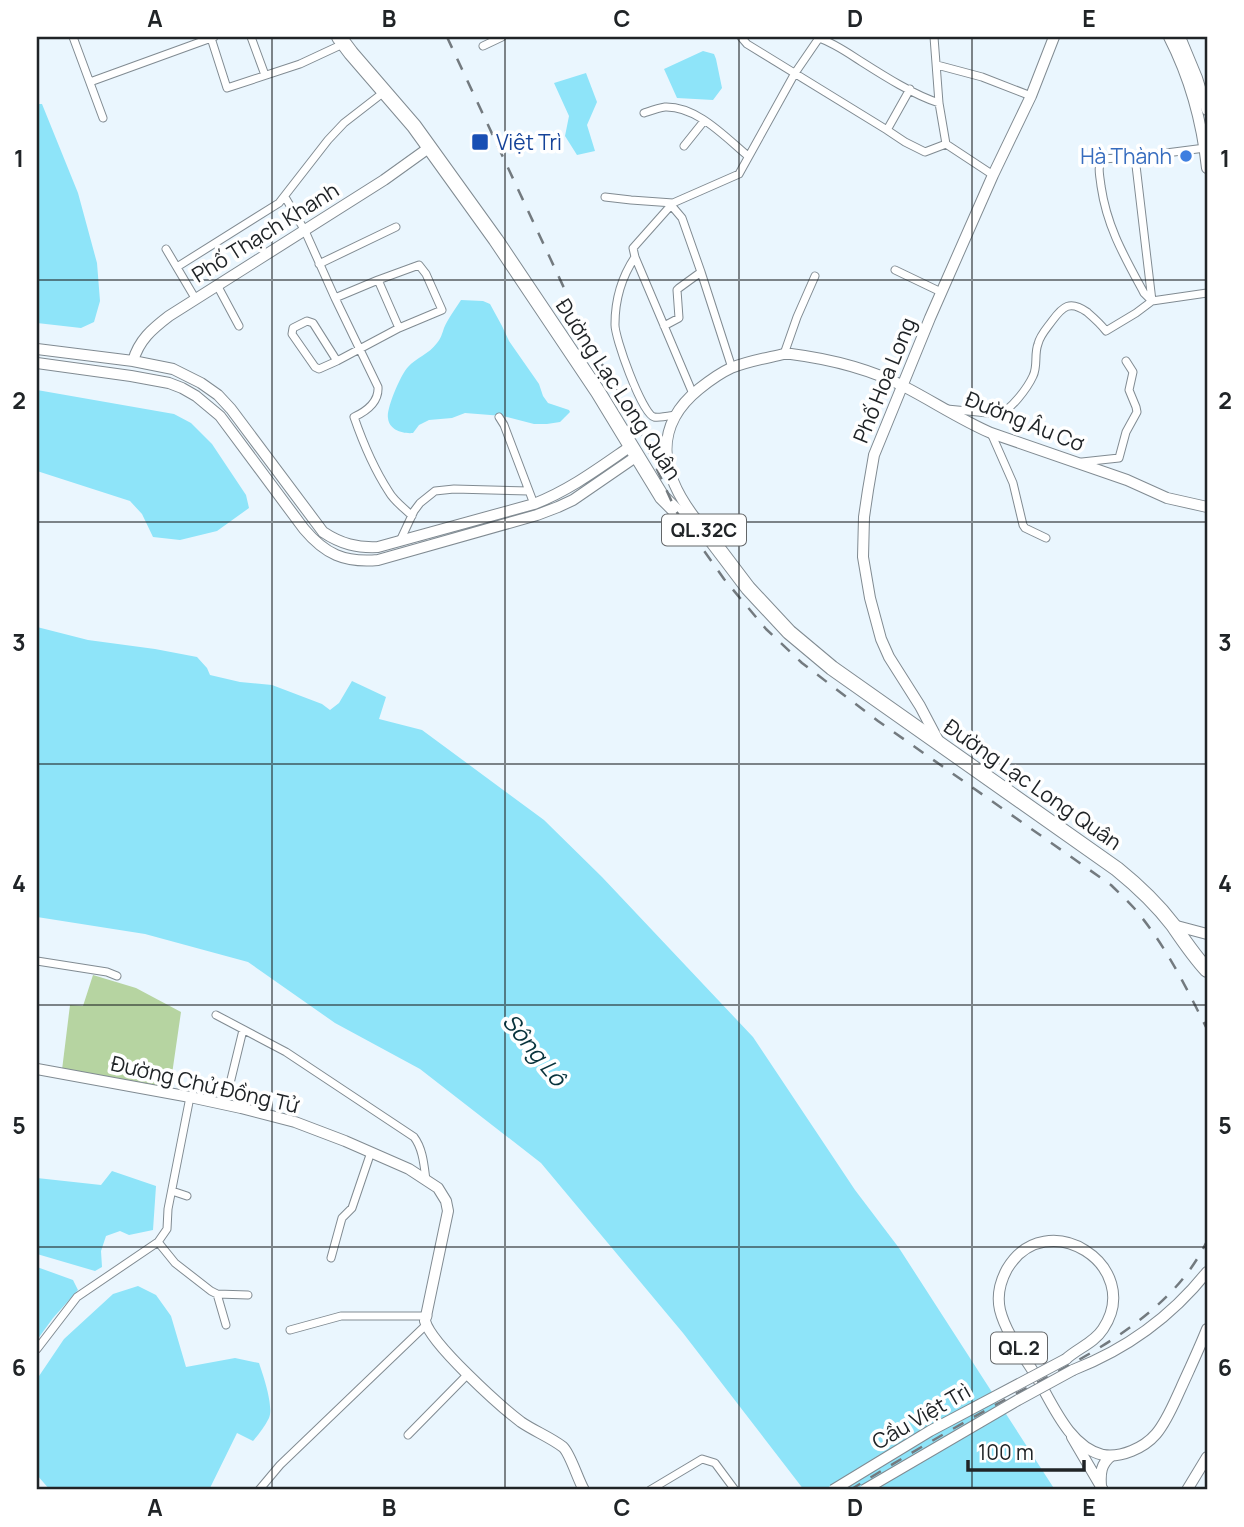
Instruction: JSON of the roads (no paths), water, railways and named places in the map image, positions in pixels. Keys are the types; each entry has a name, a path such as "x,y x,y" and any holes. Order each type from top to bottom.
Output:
{"highway":[{"name":"Đường Lạc Long Quân","path":"342,40 430,147 496,240 598,392 662,497 676,511 698,522 748,587 789,632 832,668 1110,863 1147,895 1201,954 1207,970"},
{"path":"1201,954 1207,978"}],"main road":[{"name":"Phố Hoa Long","path":"940,744 881,639 863,557 864,517 874,455 941,292 1031,96 1054,37"},
{"path":"1169,37 1179,56 1199,114 1207,168"},
{"path":"1180,37 1207,110"},
{"name":"Phố Thạch Khanh","path":"133,361 139,345 149,332 169,316 384,180 430,147"},
{"path":"37,349 173,369 201,383 231,409 323,532 356,547 369,548 537,516 573,500 634,451"},
{"name":"Đường Âu Cơ","path":"698,522 686,508 669,470 666,439 675,415 684,401 710,380 732,368 784,354 836,362 878,375 991,433 1127,480 1167,498 1207,507"},
{"path":"37,363 131,376 183,388 220,416 316,543 339,557 364,561 378,560 474,528 534,504 558,494 634,451"},
{"path":"1172,925 1207,934"},
{"name":"Đường Chử Đồng Tử","path":"37,1069 225,1104 295,1122 409,1169 433,1184 446,1201 448,1211 427,1320"},
{"name":"Cầu Việt Trì","path":"834,1490 930,1431 1066,1359 1103,1329 1108,1322 1112,1305 1112,1287 1103,1267 1088,1251 1072,1244 1054,1241 1028,1248 1014,1259 1002,1280 999,1308 1006,1326 1064,1423"},
{"name":"Cầu Việt Trì","path":"864,1490 1018,1400 1073,1370 1114,1352 1141,1335 1182,1301 1207,1272"},
{"path":"427,1320 433,1337 468,1374 522,1422 565,1449 584,1490"},
{"path":"1102,1489 1103,1464 1111,1456 1139,1447 1157,1433 1172,1407 1207,1329"},
{"path":"1064,1423 1102,1489"},
{"name":"QL.2","path":"1064,1423 1086,1447 1111,1456"},
{"path":"1187,1490 1207,1457"}],"street":[{"path":"73,37 103,118"},
{"path":"90,82 213,37 227,88 300,64 342,40"},
{"path":"251,37 265,75"},
{"path":"483,46 502,37"},
{"path":"741,37 747,44 905,142 925,152 946,144"},
{"path":"934,37 939,103 946,144 993,175"},
{"path":"693,394 633,248 672,204 735,177 741,171 795,73 817,39 821,38 931,101 939,103"},
{"path":"937,65 982,77 1031,96"},
{"path":"887,130 910,89"},
{"path":"177,267 279,203 344,123 384,92"},
{"path":"644,113 664,107 685,110 704,121 748,156"},
{"path":"684,146 704,121"},
{"path":"1152,301 1144,293 1110,227 1098,166 1102,159 1205,148"},
{"path":"1135,157 1152,301"},
{"path":"285,197 305,231 378,387 374,403 354,417 370,457 390,494 412,516"},
{"path":"605,197 672,204 680,214 732,368"},
{"path":"319,264 396,227"},
{"path":"166,248 195,298"},
{"path":"635,257 617,297 615,330 648,414 654,417 675,415"},
{"path":"335,298 419,265 426,274 444,314 399,328 337,361 319,369 292,334 293,328 307,321 313,323 337,361"},
{"path":"895,270 941,292"},
{"path":"664,326 679,318 677,290 701,272"},
{"path":"784,354 815,276"},
{"path":"378,280 399,328"},
{"path":"217,285 239,326"},
{"path":"943,408 998,414 1005,412 1032,378 1040,338 1065,307 1079,306 1106,331 1152,301 1207,293"},
{"path":"1075,462 1119,458 1126,432 1137,412 1129,390 1133,372 1126,361"},
{"path":"499,417 534,504"},
{"path":"991,433 1013,483 1023,525 1046,538"},
{"path":"400,541 420,503 435,491 529,491"},
{"path":"37,961 117,976"},
{"path":"216,1015 286,1052 414,1137 423,1157 426,1181"},
{"path":"225,1104 243,1030"},
{"path":"37,1349 77,1297 158,1242 167,1229 190,1097"},
{"path":"331,1258 342,1218 352,1208 370,1152"},
{"path":"172,1191 187,1196"},
{"path":"158,1242 175,1263 211,1291 217,1294 248,1294"},
{"path":"217,1294 226,1325"},
{"path":"290,1330 341,1316 427,1320"},
{"path":"259,1490 280,1465 427,1320"},
{"path":"408,1435 468,1374"},
{"path":"650,1490 702,1459 715,1463 735,1490"}],"water":[{"path":"703,51 714,54 722,88 713,100 677,98 664,69"},
{"path":"586,73 597,102 587,125 595,151 577,155 565,136 569,116 554,83"},
{"path":"37,104 42,104 78,193 97,263 100,301 94,322 81,328 37,323"},
{"path":"461,300 490,304 509,341 539,384 548,403 569,410 560,422 534,424 503,416 465,413 452,418 429,420 419,425 413,433 401,432 391,426 388,418 389,407 405,371 437,343"},
{"path":"37,390 174,414 191,423 212,444 246,495 249,508 217,531 180,540 153,537 142,514 130,501 37,471"},
{"name":"Sông Lô","path":"37,627 88,640 197,657 210,675 240,682 272,685 322,704 330,710 339,703 352,681 386,697 379,719 422,730 544,820 602,877 753,1037 855,1190 899,1248 1055,1490 804,1490 683,1333 541,1163 420,1069 335,1023 248,962 145,934 37,917"},
{"path":"112,1171 156,1186 153,1230 129,1235 120,1231 106,1236 101,1251 102,1267 95,1271 37,1254 37,1178 101,1185"},
{"path":"37,1267 73,1280 78,1290 37,1340"},
{"path":"138,1286 156,1295 171,1316 186,1367 235,1358 259,1363 269,1398 269,1418 253,1441 237,1433 209,1490 50,1490 37,1475 37,1379 64,1339 113,1294"}],"railway":[{"path":"447,37 592,348 630,410 676,511 724,579 766,629 802,663 878,721 1111,885 1156,936 1207,1029"},
{"path":"850,1490 1116,1337 1168,1295 1190,1270 1207,1241"}],"place":[{"name":"Việt Trì","path":"480,142"},
{"name":"Hà Thành","path":"1186,156"}]}
